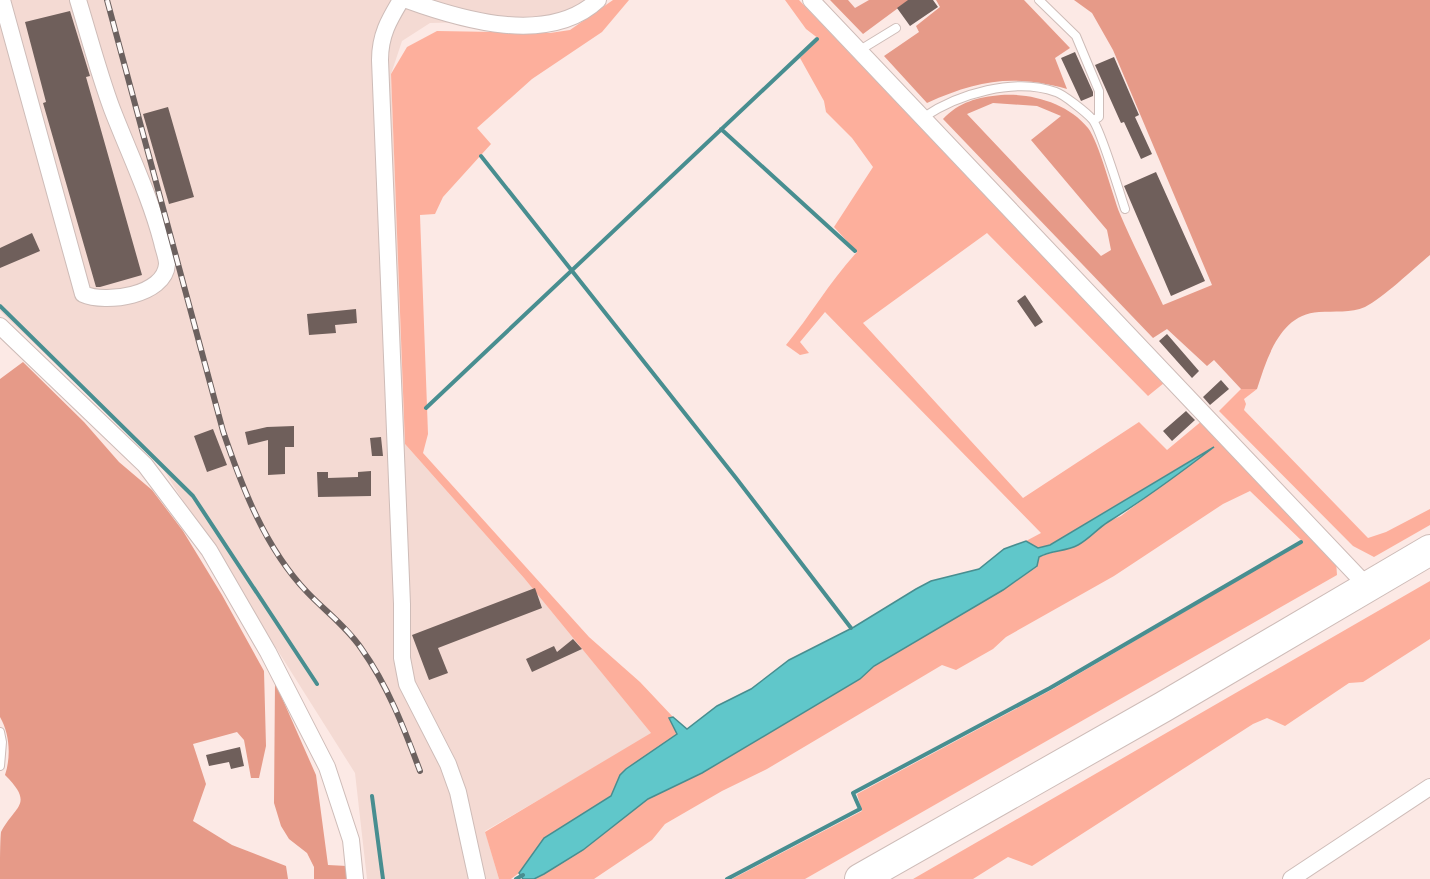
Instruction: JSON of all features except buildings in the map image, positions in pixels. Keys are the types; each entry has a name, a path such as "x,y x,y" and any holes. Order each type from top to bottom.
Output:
{"highway":[{"path":"860,879 1163,707 1430,550"}],"street":[{"path":"2,0 83,294 92,298 113,299 148,289 159,281 167,262 156,222 111,106 78,0"},
{"path":"401,0 385,27 381,42 381,60 402,604 402,658 407,684 448,764 458,792 477,879"},
{"path":"407,0 460,16 512,24 533,24 572,18 598,0"},
{"path":"811,0 1367,586"},
{"path":"0,326 145,465 209,550 268,652 327,766 351,840 355,879"},
{"path":"1292,879 1430,787"}],"lane":[{"path":"1039,0 1076,36 1099,91 1099,117 1094,120"},
{"path":"860,50 896,28"},
{"path":"924,117 952,100 968,94 1029,88 1057,92 1094,120 1125,209"},
{"path":"0,732 2,755 0,766"}],"shaded area":[{"path":"0,0 593,0 576,20 430,23 402,41 391,74 405,444 524,578 652,734 485,831 499,879 367,879 355,773 158,461 0,311"},
{"path":"613,0 629,0 602,32 532,79 477,128 491,144 443,197 435,214 420,215 428,434 423,453 589,637 640,682 673,717 669,719 678,734 620,775 611,796 544,838 519,873 511,879 499,879 485,832 651,733 524,578 405,444 391,74 407,47 437,31 550,33 570,30"},
{"path":"785,0 799,0 1164,383 1148,396 987,233 863,323 1023,498 1139,422 1167,450 1203,420 1336,561 1337,575 805,879 732,879 862,811 857,794 1053,689 1303,542 1250,491 1223,504 1114,576 1006,637 993,649 956,670 942,665 767,769 722,791 665,824 652,840 594,879 533,879 583,850 648,799 702,773 860,679 874,666 1003,590 1037,567 1038,557 1078,545 1107,522 1121,516 1208,450 1050,545 1038,548 1026,541 1041,533 825,312 800,342 809,353 800,355 786,345 857,252 834,227 873,167 852,138 826,112 824,101 800,58 819,39 806,29"},
{"path":"830,0 848,0 855,8 869,0 909,0 863,34"},
{"path":"936,0 1024,0 1070,48 1055,58 1067,89 1030,82 996,82 963,89 927,103 884,56 919,32 916,26 940,7"},
{"path":"1074,0 1430,0 1430,255 1365,307 1348,311 1319,312 1294,321 1277,340 1265,364 1257,389 1241,389 1214,360 1207,366 1167,329 1153,338 943,119 969,101 1001,95 1036,98 1070,112 1080,119 1092,135 1120,214 1163,305 1212,285 1113,50 1092,13","holes":["993,103 1037,106 1061,116 1031,140 1107,230 1111,250 1101,256 967,114"]},
{"path":"23,362 84,422 119,462 152,490 183,531 264,671 266,746 259,778 251,778 244,740 237,732 193,744 206,784 193,821 232,845 286,866 288,879 0,879 1,832 20,805 21,799 14,785 5,775 8,746 6,731 0,717 0,379"},
{"path":"1241,389 1257,389 1244,399 1246,404 1244,410 1368,538 1386,532 1430,509 1430,525 1374,557 1353,546 1219,411"},
{"path":"1430,581 1430,639 1363,682 1349,683 1285,726 1267,718 1253,724 1032,866 1008,857 973,879 913,879"},
{"path":"275,682 316,775 328,865 347,866 347,879 314,879 314,867 307,853 289,839 281,826 274,803"}],"water":[{"path":"1214,447 1082,543 1039,557 1037,566 1003,590 874,666 860,679 702,773 648,799 583,850 544,874 534,879 523,879 519,873 544,838 611,796 620,775 626,769 677,734 669,718 673,717 687,729 717,706 751,689 789,660 854,627 916,589 931,581 979,569 1004,549 1026,541 1038,548 1050,545"}],"waterway":[{"path":"426,408 817,39"},
{"path":"721,129 855,251"},
{"path":"481,156 736,478 851,628"},
{"path":"0,306 193,496 317,684"},
{"path":"727,879 860,809 853,793 1050,688 1301,542"},
{"path":"372,796 383,879"},
{"path":"516,879 523,875"}],"railway":[{"path":"107,0 223,431 238,474 256,516 292,575 349,633 371,662 395,708 420,771"}]}
